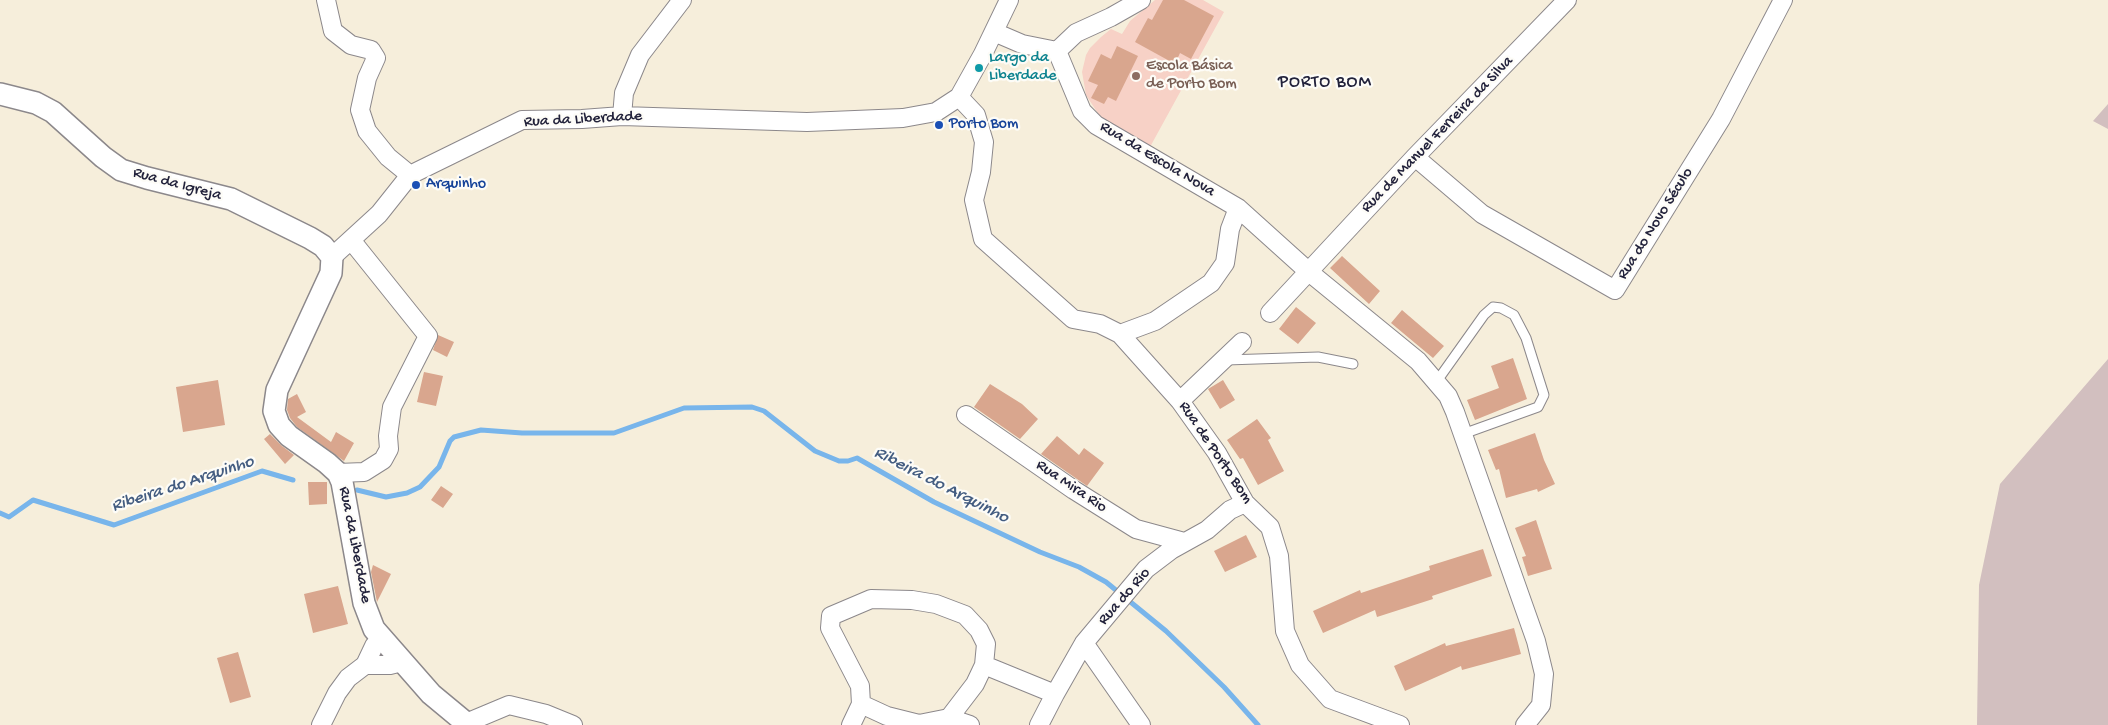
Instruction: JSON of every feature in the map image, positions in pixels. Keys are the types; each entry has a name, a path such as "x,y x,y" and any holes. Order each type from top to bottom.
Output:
{"street":[{"path":"326,0 333,31 351,45 372,50 376,58 367,78 360,110 366,131 388,157 410,175"},
{"path":"622,116 624,93 640,55 682,0"},
{"name":"Rua da Liberdade","path":"466,724 431,694 374,628 364,603 342,482 338,473 289,436 279,425 274,411 277,390 331,273 332,257 379,214 410,175 522,120 622,116 806,122 903,118 936,112 959,97 1009,0"},
{"path":"994,32 1022,44 1057,51 1076,33 1111,18 1141,0"},
{"name":"Rua de Manuel Ferreira da Silva","path":"1270,313 1415,158 1567,0"},
{"name":"Rua do Novo Século","path":"1415,158 1482,214 1615,290 1721,119 1783,0"},
{"name":"Rua da Escola Nova","path":"1057,51 1082,111 1096,124 1238,208 1310,272"},
{"name":"Rua da Igreja","path":"0,94 36,103 53,112 103,157 121,170 231,199 310,238 323,246 332,257"},
{"name":"Rua de Porto Bom","path":"959,97 976,115 984,142 982,172 974,200 983,239 1073,319 1100,324 1120,334 1180,400 1217,452 1246,503 1270,527 1279,556 1285,631 1300,665 1330,699 1400,725"},
{"path":"1120,334 1155,321 1211,283 1225,263 1230,229 1238,208"},
{"path":"338,473 364,472 383,460 389,449 388,436 392,407 428,336 352,240"},
{"path":"1310,272 1418,361 1448,396 1536,641 1544,674 1541,705 1525,725"},
{"path":"1180,400 1242,342"},
{"name":"Rua Mira Rio","path":"966,415 1074,490 1136,529 1184,542"},
{"name":"Rua do Rio","path":"1039,725 1084,643 1146,569 1171,550 1207,530 1230,510 1246,503"},
{"path":"851,725 861,704 860,686 830,628 831,616 871,599 912,600 936,604 965,615 979,630 986,644 984,665 975,684 949,718"},
{"path":"321,725 348,678 365,665 374,646 381,637"},
{"path":"1084,643 1142,725"},
{"path":"365,665 390,665 402,662"},
{"path":"984,665 1055,694"},
{"path":"861,704 887,716 919,724 949,718 970,725"},
{"path":"466,724 509,705 546,714 572,725"}],"lane":[{"path":"1437,381 1484,315 1493,307 1501,308 1514,315 1526,338 1544,395 1538,407 1463,434"},
{"path":"1223,360 1318,357 1353,364"}],"shaded area":[{"name":"Escola Básica de Porto Bom","path":"1155,0 1203,0 1224,12 1150,147 1113,126 1099,115 1086,95 1082,72 1086,55 1101,37 1111,29 1122,34 1130,21"},
{"path":"2108,104 2108,129 2093,121"},
{"path":"2108,359 2108,725 1977,725 1979,585 2000,484"}],"building":[{"path":"1163,0 1184,0 1214,16 1191,59 1180,53 1175,64 1135,42 1148,18 1152,20"},
{"path":"1117,46 1138,56 1116,101 1108,97 1104,104 1091,98 1098,85 1088,81 1101,54 1111,59"},
{"path":"1342,256 1380,291 1369,304 1330,268"},
{"path":"1296,307 1316,323 1298,344 1279,329"},
{"path":"1402,310 1444,346 1433,358 1391,323"},
{"path":"438,335 454,342 447,357 433,350"},
{"path":"1513,358 1527,399 1475,420 1467,400 1499,388 1491,366"},
{"path":"424,372 443,376 436,406 417,402"},
{"path":"218,380 225,425 183,432 176,387"},
{"path":"1223,380 1235,400 1220,409 1208,389"},
{"path":"990,384 1022,404 1038,419 1020,439 974,407"},
{"path":"297,394 306,412 297,417 331,442 336,432 354,443 344,461 297,427 290,418 287,410 288,399"},
{"path":"1257,419 1271,438 1268,440 1284,471 1258,485 1243,458 1240,459 1227,440"},
{"path":"1535,433 1555,484 1538,492 1537,489 1506,498 1499,469 1496,470 1488,450"},
{"path":"270,434 294,455 285,464 264,439"},
{"path":"1057,436 1079,455 1084,448 1104,463 1087,486 1041,454"},
{"path":"308,482 327,482 327,504 309,505"},
{"path":"441,486 453,494 443,508 431,500"},
{"path":"1536,520 1552,569 1528,576 1522,557 1526,556 1515,528"},
{"path":"1246,535 1257,557 1225,572 1214,551"},
{"path":"1483,549 1492,576 1432,596 1433,599 1377,617 1375,610 1323,633 1313,611 1360,590 1361,593 1430,570 1429,566"},
{"path":"373,565 391,574 377,602 371,572"},
{"path":"338,586 348,624 313,633 304,594"},
{"path":"1514,628 1521,654 1462,670 1461,666 1405,691 1394,666 1445,643 1446,646"},
{"path":"238,652 251,697 230,703 217,658"}],"waterway":[{"name":"Ribeira do Arquinho","path":"357,490 386,497 407,493 420,487 439,467 450,441 454,437 481,430 522,433 614,433 684,408 752,407 764,411 815,451 839,461 857,458 934,502 1040,552 1079,567 1106,582 1166,631 1224,687 1258,725"},
{"name":"Ribeira do Arquinho","path":"0,513 9,517 33,500 114,525 262,471 293,480"}],"place":[{"name":"Largo da Liberdade","path":"979,68"},
{"name":"Escola Básica de Porto Bom","path":"1136,76"},
{"name":"Porto Bom","path":"939,125"},
{"name":"Arquinho","path":"416,185"}],"district":[{"name":"PORTO BOM","path":"1325,83"}]}
